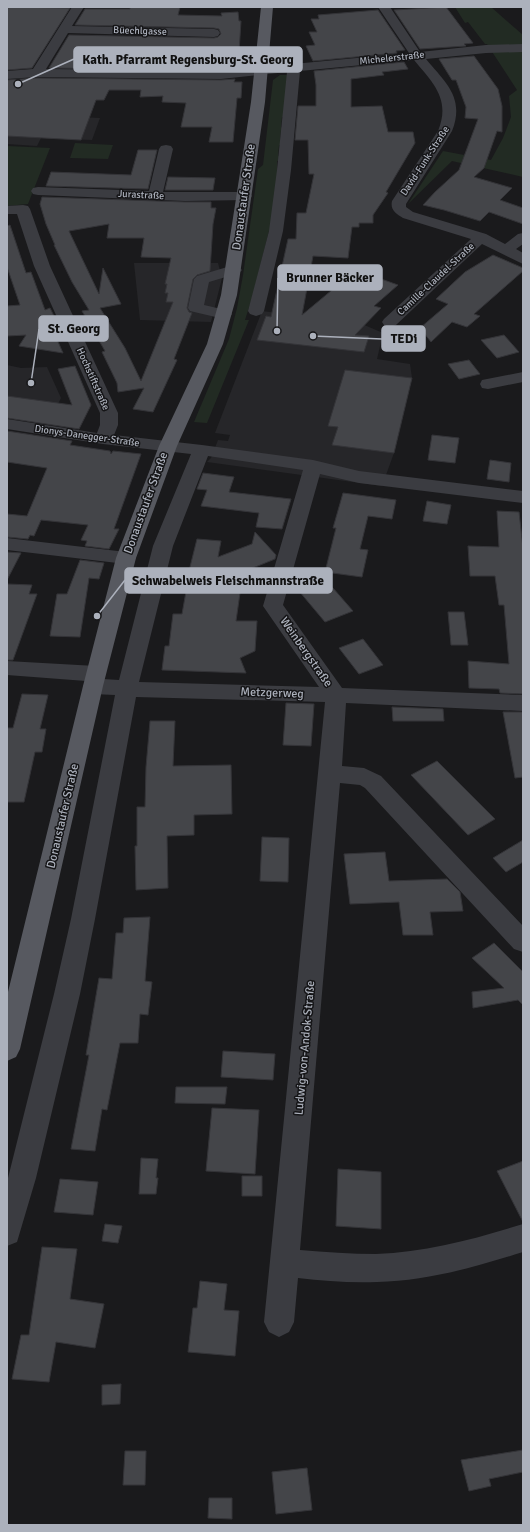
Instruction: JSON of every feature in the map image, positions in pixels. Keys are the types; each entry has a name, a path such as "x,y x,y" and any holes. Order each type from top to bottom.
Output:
{"main road":[{"name":"Donaustaufer Straße","path":"7,1049 12,1008 126,558 168,446 215,344 224,314 234,270 242,196 260,71 267,7"}],"street":[{"path":"38,72 66,29 78,7"},
{"path":"384,7 418,56"},
{"name":"Büechlgasse","path":"66,29 214,33"},
{"name":"Michelerstraße","path":"7,75 38,72 203,75 294,68 486,49 523,48"},
{"name":"David-Funk-Straße","path":"418,56 447,96 451,114 445,131 399,201 398,206 400,211 408,215 481,237 523,259"},
{"path":"256,311 269,265 276,232 294,68"},
{"path":"155,196 166,149"},
{"name":"Jurastraße","path":"38,190 185,197 242,196"},
{"name":"Hochstiftstraße","path":"7,210 23,209 42,266 109,413 109,425 102,439"},
{"path":"506,250 523,236"},
{"name":"Camille-Claudel-Straße","path":"390,322 481,237"},
{"path":"224,314 196,308 202,279 234,270"},
{"path":"488,384 523,377"},
{"name":"Dionys-Danegger-Straße","path":"7,424 102,439 168,446"},
{"path":"168,446 314,466 359,477 523,497"},
{"path":"7,1232 22,1178 83,919 127,689 163,546 202,450"},
{"name":"Weinbergstraße","path":"314,466 273,606 336,695 330,773"},
{"path":"7,544 126,558"},
{"name":"Metzgerweg","path":"7,668 95,680 127,689 336,695 523,703"},
{"path":"330,773 364,777 373,782 523,942"},
{"name":"Ludwig-von-Andok-Straße","path":"279,1322 330,773"},
{"path":"284,1264 356,1268 392,1267 447,1260 489,1250 523,1238"}],"shaded area":[{"path":"455,7 491,7 523,35 523,177 452,161 408,204 443,151 491,160 503,138 511,117 509,96 517,90 487,44 485,44 468,22 465,23"},
{"path":"280,75 288,75 287,117 282,117 281,127 285,130 281,130 280,141 284,142 284,145 279,145 278,156 283,157 283,160 277,161 277,172 281,172 270,226 274,231 269,231 245,320 249,320 207,423 194,422 229,339 237,308 258,169 263,165 273,80"},
{"path":"34,115 100,118 92,140 41,138 37,146 7,144 7,123"},
{"path":"75,143 113,145 108,159 70,158"},
{"path":"7,146 50,148 28,204 7,206"},
{"path":"134,263 218,263 222,278 211,322 140,320"},
{"path":"262,311 362,324 383,333 377,359 410,364 412,378 394,453 382,486 207,462 211,458 218,440 228,441 230,435 215,433"},
{"path":"7,365 21,368 47,367 61,398 51,418 7,411"}],"building":[{"path":"7,7 70,8 32,68 7,70"},
{"path":"130,7 180,7 178,15 222,16 221,13 238,12 239,21 241,21 238,68 221,70 49,68 69,35 214,38 221,34 219,29 214,28 75,25 85,9 130,9"},
{"path":"446,7 473,43 464,44 466,46 420,49 394,10"},
{"path":"378,10 405,50 396,51 397,53 313,61 306,46 315,45 309,32 317,32 311,19 319,19 318,15"},
{"path":"474,56 498,89 502,106 502,132 497,131 484,168 474,177 512,188 500,200 523,208 523,224 489,212 480,221 423,205 459,170 478,119 465,118 466,107 456,80 452,80 439,59"},
{"path":"404,62 408,69 382,72 384,75 351,79 351,107 382,106 388,132 413,132 415,143 386,192 388,193 373,215 373,223 359,223 359,227 352,227 348,258 313,256 302,315 356,270 398,285 374,306 381,308 355,335 369,336 364,352 257,340 266,316 271,317 288,239 296,239 297,213 306,213 314,174 309,174 308,140 295,140 298,106 316,106 314,71"},
{"path":"37,78 235,79 234,82 242,82 241,98 237,98 233,142 209,142 212,127 181,127 186,103 162,102 163,96 140,97 141,90 109,90 104,100 96,100 81,140 7,136 7,80"},
{"path":"138,150 157,150 148,189 46,186 51,172 131,175"},
{"path":"168,177 215,178 213,190 165,190"},
{"path":"42,197 211,202 211,208 216,208 213,224 210,271 197,275 193,279 187,308 189,312 192,313 174,359 177,360 153,412 133,409 144,388 118,392 117,383 102,352 105,351 82,311 89,310 72,282 54,245 40,204","holes":["109,224 107,238 144,238 141,257 171,258 165,284 167,284 165,293 168,293 166,302 173,302 141,381 125,348 100,308 121,304 103,268 99,294 69,231"]},
{"path":"10,225 26,273 31,272 45,310 50,308 58,324 51,326 63,353 19,346 26,335 7,336 7,306 20,305 7,267 7,226"},
{"path":"493,255 523,268 523,271 474,314 480,316 467,327 452,322 431,342 420,328 448,304 436,299 465,272"},
{"path":"504,335 519,352 497,358 481,340"},
{"path":"469,360 480,374 459,379 448,364"},
{"path":"75,366 91,405 79,429 7,418 7,396 72,405 58,369"},
{"path":"345,370 412,378 394,453 332,445 338,427 328,426"},
{"path":"7,431 72,441 70,445 110,451 111,454 113,451 141,454 114,529 119,529 109,549 85,546 87,541 81,540 88,525 41,520 34,536 30,535 28,539 7,537 7,514 27,516 47,468 7,462"},
{"path":"432,435 459,438 455,463 428,460"},
{"path":"490,460 511,463 509,482 487,479"},
{"path":"203,473 234,477 229,492 291,499 282,529 256,527 259,513 201,506 207,490 197,489"},
{"path":"343,493 396,500 392,519 368,516 360,549 368,550 362,577 325,572 336,528 333,528"},
{"path":"427,501 451,505 447,524 423,521"},
{"path":"497,511 519,512 523,548 523,694 500,693 499,689 469,688 468,661 509,664 504,605 499,605 495,576 470,576 468,546 499,547"},
{"path":"255,532 276,555 275,559 243,572 236,621 257,621 255,651 240,658 246,673 162,670 165,646 169,646 173,614 182,614 188,575 197,539 221,541 218,557 252,544"},
{"path":"7,552 21,553 7,580"},
{"path":"80,560 104,563 99,579 89,578 80,637 50,636 57,594 67,594"},
{"path":"326,580 353,611 325,622 299,591"},
{"path":"7,584 32,585 29,594 37,594 13,660 7,660"},
{"path":"448,612 464,612 468,645 451,645"},
{"path":"363,639 383,665 359,674 339,648"},
{"path":"22,694 48,695 40,729 46,729 42,752 35,752 24,802 7,802 7,728 13,728"},
{"path":"286,703 314,704 311,746 283,745"},
{"path":"392,707 443,709 444,721 393,721"},
{"path":"503,712 523,712 523,777 515,778"},
{"path":"150,721 175,721 173,766 231,765 232,814 194,815 194,835 167,836 168,888 136,890 135,846 137,846 137,807 145,807 146,767"},
{"path":"437,761 495,819 468,835 411,775"},
{"path":"262,837 289,838 288,882 260,881"},
{"path":"523,840 523,862 506,872 493,858"},
{"path":"385,852 389,881 447,879 460,892 463,911 430,912 433,935 403,935 399,902 350,904 344,854"},
{"path":"150,917 145,981 152,982 148,1015 140,1014 138,1043 120,1043 107,1110 102,1109 95,1151 71,1149 89,1055 86,1055 99,978 112,979 116,933 123,933 124,918"},
{"path":"494,943 523,972 523,1005 518,1000 473,1008 472,992 504,988 472,958"},
{"path":"223,1051 275,1054 273,1080 221,1077"},
{"path":"176,1087 227,1087 225,1104 175,1103"},
{"path":"212,1108 259,1110 255,1174 206,1171"},
{"path":"141,1158 158,1159 156,1194 139,1194"},
{"path":"523,1161 523,1222 497,1171"},
{"path":"338,1169 381,1172 381,1229 336,1226"},
{"path":"242,1176 262,1176 262,1196 242,1196"},
{"path":"60,1179 98,1182 93,1215 54,1212"},
{"path":"105,1224 122,1226 118,1243 102,1241"},
{"path":"42,1247 77,1249 70,1299 104,1304 95,1348 56,1342 49,1382 12,1379 21,1335 29,1335"},
{"path":"200,1281 227,1284 224,1310 239,1311 235,1356 188,1352 193,1308 197,1308"},
{"path":"121,1384 120,1404 102,1405 102,1385"},
{"path":"523,1450 523,1472 489,1479 491,1486 469,1491 461,1460"},
{"path":"125,1451 146,1451 145,1485 123,1485"},
{"path":"307,1468 312,1510 276,1514 272,1472"},
{"path":"209,1498 232,1498 232,1519 208,1518"}],"place":[{"name":"Kath. Pfarramt Regensburg-St. Georg","path":"18,84"},
{"name":"Brunner Bäcker","path":"277,331"},
{"name":"TEDi","path":"313,336"},
{"name":"St. Georg","path":"31,383"},
{"name":"Schwabelweis Fleischmannstraße","path":"97,616"}]}
